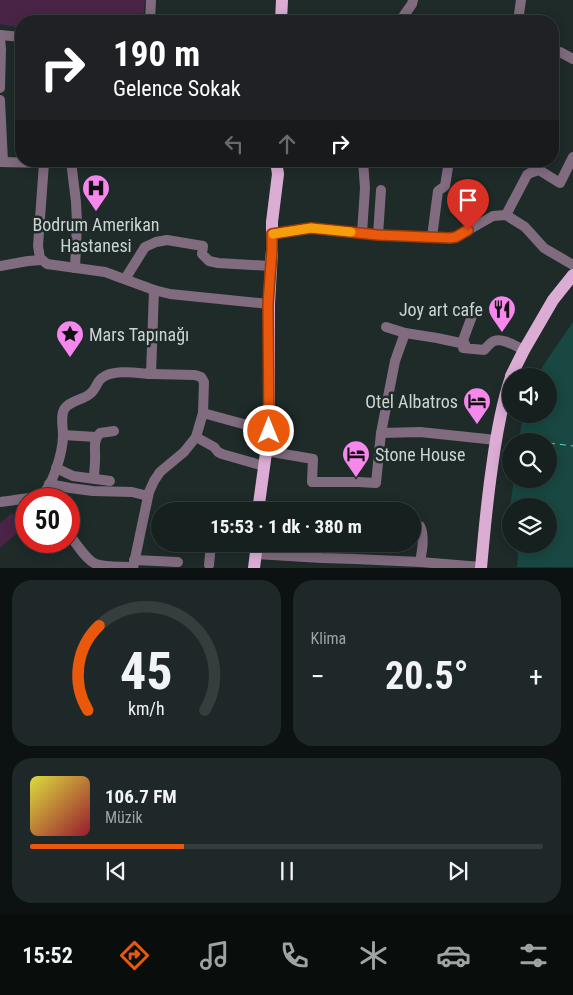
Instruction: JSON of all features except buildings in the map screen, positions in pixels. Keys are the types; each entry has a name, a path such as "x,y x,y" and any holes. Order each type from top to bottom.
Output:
{"main road":[{"path":"281,15 282,0"},
{"path":"259,502 269,431 268,304 272,222 278,174 277,167"},
{"path":"515,368 553,300 573,275"},
{"path":"481,567 486,512 502,411"},
{"path":"254,568 257,552"}],"street":[{"path":"150,15 151,0"},
{"path":"404,15 414,0"},
{"path":"519,15 521,0"},
{"path":"0,88 0,37 15,37"},
{"path":"559,52 573,59"},
{"path":"0,100 1,162 15,162"},
{"path":"506,216 527,175 539,170 560,182 573,157"},
{"path":"44,167 38,246 40,258 47,264 105,272 170,294 268,304"},
{"path":"72,167 78,223 75,268"},
{"path":"362,233 365,188 363,167"},
{"path":"432,238 438,191 445,186 447,167"},
{"path":"378,235 380,190"},
{"path":"272,234 311,228 378,235 450,238 456,237 493,216 506,216 525,227 544,248 573,265"},
{"path":"124,279 145,247 167,240 203,246 202,254 209,261 271,266"},
{"path":"0,266 42,260"},
{"path":"151,374 154,290"},
{"path":"462,343 472,316"},
{"path":"386,327 405,333 462,343 465,344 464,348 484,350 494,341 506,341 524,350"},
{"path":"266,450 313,459 312,482 376,483 382,433 395,361 405,333"},
{"path":"47,488 53,478 62,448 63,411 72,402 86,397 92,392 102,378 112,373 195,375 201,377 204,382 202,413 196,437 184,452 160,472 154,481 148,496 133,565"},
{"path":"202,413 269,431"},
{"path":"94,478 96,437 100,433 114,431"},
{"path":"382,433 420,432 496,440"},
{"path":"63,435 96,437"},
{"path":"196,437 222,454 264,466"},
{"path":"56,468 73,476 110,480"},
{"path":"49,484 93,491 132,492 148,496"},
{"path":"0,502 15,500"},
{"path":"421,528 422,550 427,564"},
{"path":"80,548 88,558 102,565 178,562"},
{"path":"209,565 210,552"},
{"path":"272,552 293,556 394,564 481,567"},
{"path":"292,568 293,556"}],"shaded area":[{"path":"0,0 145,0 144,15 15,15 15,27 0,24"},
{"path":"573,322 573,567 517,567 517,553 557,553 557,498 511,498 513,488 557,488 557,433 520,433 522,423 557,423 557,368 541,368"},
{"path":"12,513 15,516 15,535 0,548 0,523"}],"ferry route":[{"path":"557,444 573,446"}],"slow traffic":[{"path":"273,234 311,228 351,232"}],"place":[{"name":"Bodrum Amerikan Hastanesi","path":"96,212"},
{"name":"Joy art cafe","path":"502,333"},
{"name":"Mars Tapınağı","path":"70,358"},
{"name":"Otel Albatros","path":"477,425"},
{"name":"Stone House","path":"356,478"}],"route":[{"path":"269,431 268,304 272,234 311,228 378,235 450,238 456,237 468,230"}]}
